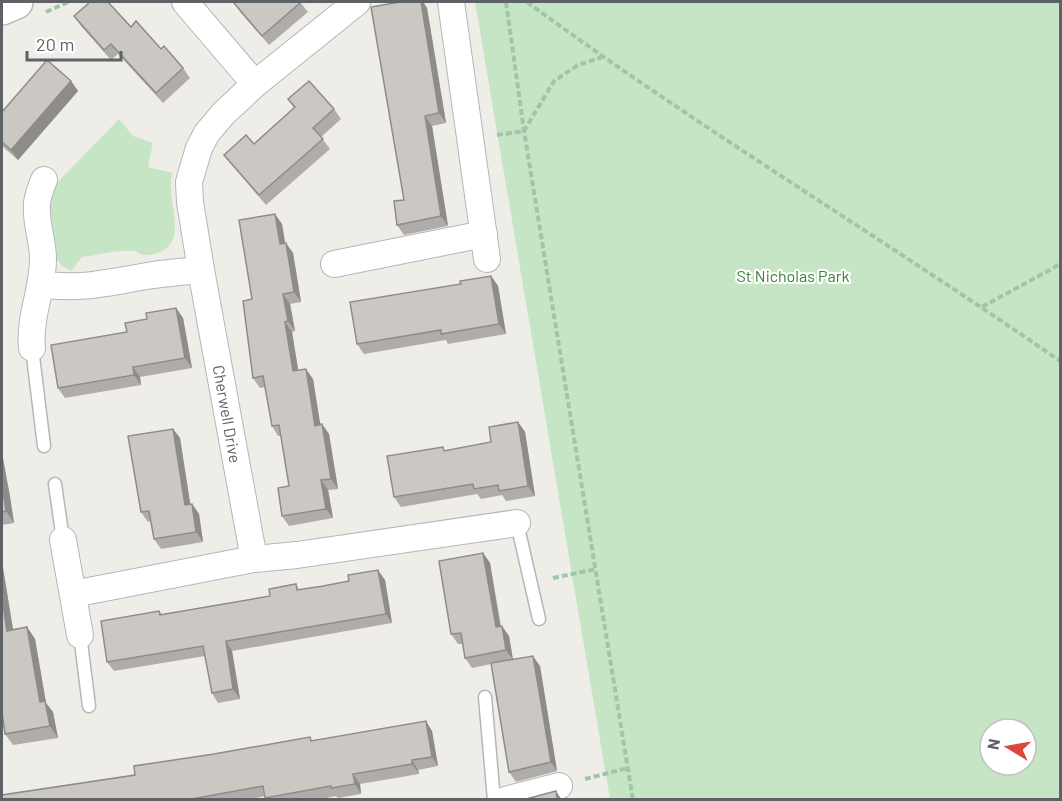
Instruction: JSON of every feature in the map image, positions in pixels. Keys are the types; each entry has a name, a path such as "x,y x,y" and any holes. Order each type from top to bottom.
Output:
{"street":[{"path":"2,8 16,2"},
{"path":"185,2 255,84"},
{"name":"Cherwell Drive","path":"254,559 201,270 189,182 199,148 207,133 224,114 255,84 357,2"},
{"path":"334,264 486,247 451,2"},
{"path":"32,348 33,314 41,284 43,258 37,201 44,180"},
{"path":"41,284 62,288 78,287 201,270"},
{"path":"73,594 254,559 297,555 517,523"},
{"path":"63,540 80,635"},
{"path":"505,800 559,786"}],"lane":[{"path":"32,348 44,446"},
{"path":"55,484 63,540"},
{"path":"517,523 539,619"},
{"path":"80,635 89,706"},
{"path":"485,697 494,800"}],"path":[{"path":"506,2 633,800"},
{"path":"527,2 603,57 1060,361"},
{"path":"525,130 554,81 578,65 603,57"},
{"path":"982,307 1060,263"},
{"path":"531,583 596,569"},
{"path":"559,786 628,768"}],"green space":[{"name":"St Nicholas Park","path":"475,2 1060,2 1060,799 610,799"},
{"path":"119,119 133,136 153,143 148,167 172,173 174,237 164,250 153,254 122,251 82,257 71,271 61,265 56,258 50,208 56,184"}],"building":[{"path":"90,2 108,2 131,27 136,21 161,49 164,46 183,68 156,93 111,44 104,50 74,16"},
{"path":"301,2 262,36 234,3"},
{"path":"400,2 421,2 439,113 425,116 441,216 397,225 394,201 404,200 371,7"},
{"path":"47,60 71,81 11,150 2,142 2,112"},
{"path":"309,81 334,109 313,128 323,139 259,195 224,155 246,135 254,144 295,107 288,99"},
{"path":"275,214 280,244 286,243 294,292 283,294 293,371 306,369 315,426 322,424 331,479 321,480 326,509 282,516 278,488 289,486 279,425 272,426 263,376 253,378 243,301 252,299 239,220"},
{"path":"491,276 499,324 441,334 441,330 357,344 350,302 461,284 460,281"},
{"path":"176,308 185,358 133,367 134,375 58,388 51,345 127,332 125,323 147,319 146,313"},
{"path":"518,422 528,486 499,491 498,485 474,489 473,484 394,497 387,456 443,447 444,451 491,442 489,427"},
{"path":"173,429 185,505 192,504 196,532 154,539 149,511 141,512 128,436"},
{"path":"2,484 6,511 2,512"},
{"path":"483,553 496,627 502,626 506,650 465,658 461,633 451,634 439,561"},
{"path":"378,570 386,614 226,641 233,689 212,693 203,646 107,662 101,621 159,611 160,615 270,596 269,589 296,584 297,590 323,586 349,581 348,575"},
{"path":"2,598 7,631 27,627 40,702 45,701 50,726 5,734 2,712"},
{"path":"533,656 551,762 509,772 491,663"},
{"path":"426,721 432,757 412,760 412,764 353,774 355,784 265,798 263,786 186,800 2,800 2,795 135,775 134,766 310,737 311,741"},
{"path":"556,791 557,800 522,800"}]}
